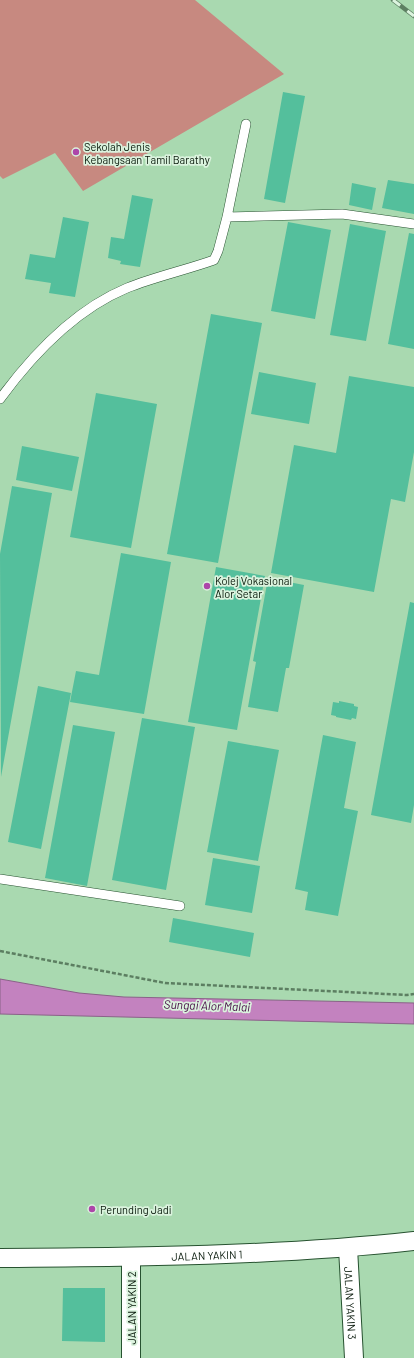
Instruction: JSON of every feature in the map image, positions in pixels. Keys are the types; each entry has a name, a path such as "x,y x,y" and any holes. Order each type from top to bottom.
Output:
{"street":[{"name":"JALAN YAKIN 1","path":"0,1258 131,1257 348,1248 414,1241"},
{"name":"JALAN YAKIN 3","path":"348,1248 354,1358"},
{"name":"JALAN YAKIN 2","path":"131,1257 131,1358"}],"lane":[{"path":"0,400 20,373 54,336 92,307 127,288 214,260 218,251 227,217 246,124"},
{"path":"227,217 342,214 414,224"},
{"path":"0,879 180,906"}],"path":[{"path":"0,951 165,983 407,995 414,994"}],"shaded area":[{"name":"Sekolah Jenis Kebangsaan Tamil Barathy","path":"0,0 195,0 284,74 83,191 55,153 3,179 0,176"}],"water":[{"name":"Sungai Alor Malai","path":"0,979 79,993 124,997 414,1003 414,1024 0,1014"}],"building":[{"path":"283,92 305,96 285,203 264,199"},
{"path":"388,180 414,184 414,214 382,208"},
{"path":"352,183 376,188 372,210 349,205"},
{"path":"132,195 153,199 140,267 120,264 121,261 108,258 111,237 124,239"},
{"path":"63,217 89,222 75,297 49,293 51,283 25,279 30,254 55,258"},
{"path":"288,222 331,230 315,319 271,311"},
{"path":"350,224 386,231 366,341 330,335"},
{"path":"409,233 414,234 414,349 388,344"},
{"path":"211,314 262,323 218,563 167,554"},
{"path":"259,372 316,383 309,424 251,414"},
{"path":"349,376 414,387 414,452 405,502 391,499 374,592 271,573 294,445 336,453"},
{"path":"96,393 157,404 131,548 70,537"},
{"path":"22,446 79,457 72,491 16,480"},
{"path":"12,486 52,493 1,777 0,554"},
{"path":"121,553 171,562 144,714 70,702 76,671 99,675"},
{"path":"216,567 265,576 237,730 188,722"},
{"path":"268,578 304,585 289,668 286,668 278,712 248,707 256,662 253,661"},
{"path":"410,602 414,603 414,805 411,823 371,815"},
{"path":"38,686 71,693 41,849 8,842"},
{"path":"339,701 354,704 354,706 358,707 356,719 352,718 351,720 331,715 333,702 339,703"},
{"path":"142,718 195,727 166,890 112,880"},
{"path":"73,725 115,732 87,886 45,878"},
{"path":"323,735 356,742 344,808 358,811 338,916 305,910 308,892 295,889"},
{"path":"228,741 279,750 258,861 207,852"},
{"path":"213,858 260,866 252,913 205,905"},
{"path":"173,918 254,933 250,957 169,942"},
{"path":"63,1288 105,1288 105,1342 62,1341"}],"railway":[{"path":"393,0 414,16"}],"place":[{"name":"Sekolah Jenis Kebangsaan Tamil Barathy","path":"76,152"},
{"name":"Kolej Vokasional Alor Setar","path":"207,586"},
{"name":"Perunding Jadi","path":"92,1209"}]}
